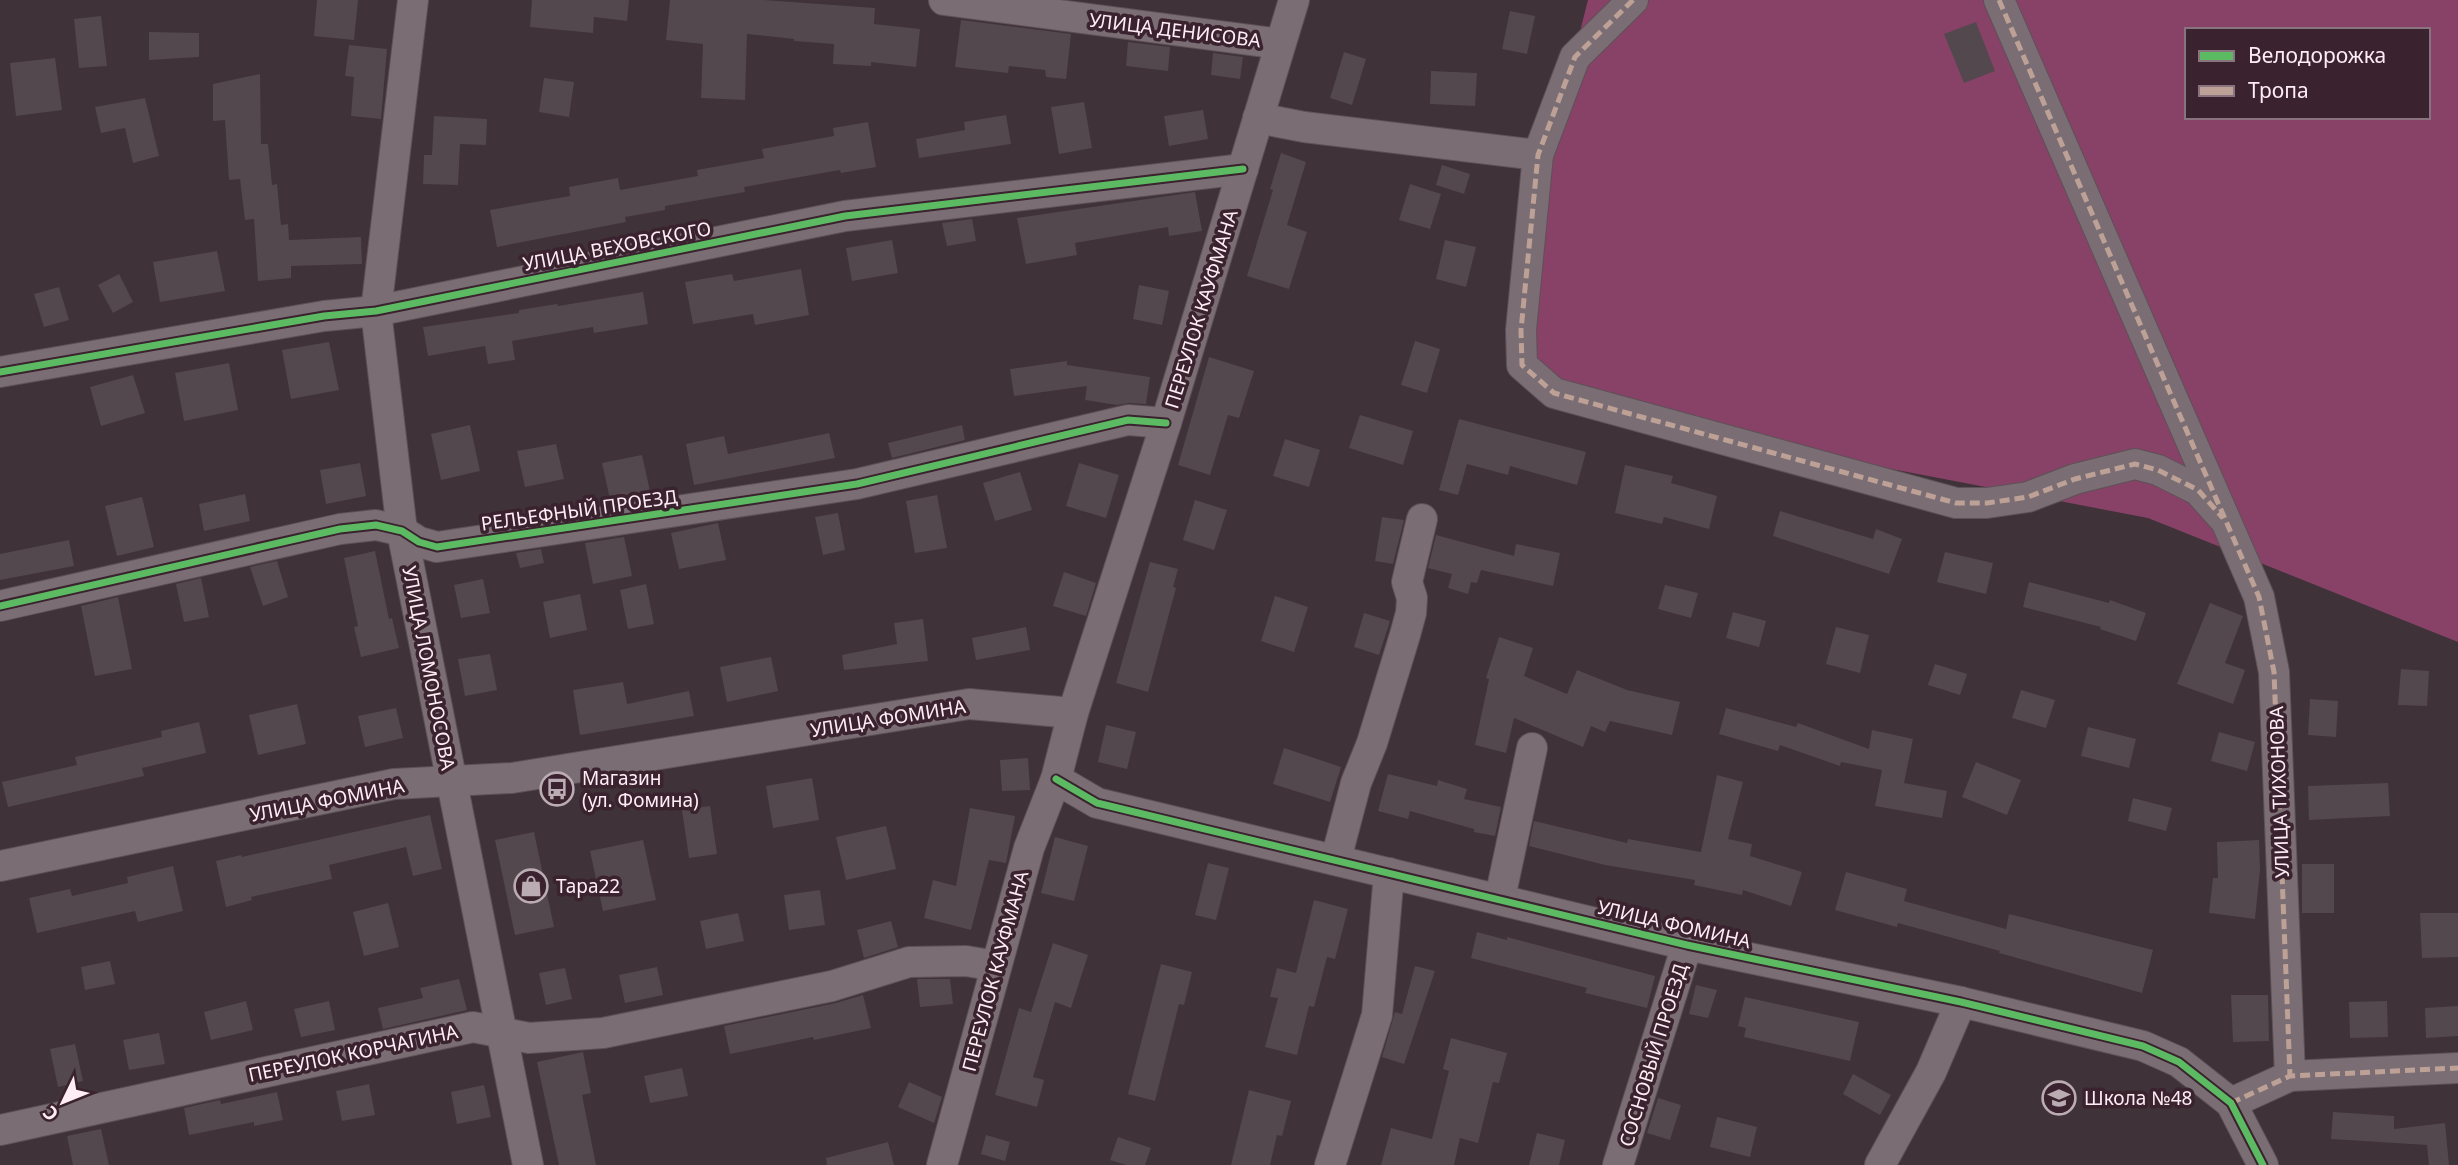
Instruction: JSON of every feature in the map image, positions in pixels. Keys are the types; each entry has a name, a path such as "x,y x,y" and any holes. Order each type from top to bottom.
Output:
{"street":[{"name":"УЛИЦА ЛОМОНОСОВА","path":"413,0 376,312 402,531 528,1165"},
{"name":"УЛИЦА ДЕНИСОВА","path":"944,0 1280,44"},
{"name":"ПЕРЕУЛОК КАУФМАНА","path":"942,1165 1029,848 1056,779 1073,713 1166,423 1294,0"},
{"path":"1633,0 1575,57 1538,156 1521,330 1522,365 1554,393 1956,503 1987,503 2028,497 2075,479 2135,464 2158,470 2197,490 2223,518"},
{"name":"УЛИЦА ТИХОНОВА","path":"1999,0 2259,597 2274,672 2290,1076"},
{"path":"1258,118 1304,127 1538,156"},
{"name":"УЛИЦА ВЕХОВСКОГО","path":"0,372 324,316 376,312 845,216 1243,169"},
{"name":"РЕЛЬЕФНЫЙ ПРОЕЗД","path":"0,606 341,529 376,525 402,531 419,542 437,547 857,484 1128,420 1166,423"},
{"path":"1336,859 1356,783 1372,743 1405,635 1412,597 1408,582 1422,519"},
{"name":"УЛИЦА ФОМИНА","path":"0,866 394,784 512,778 968,704 1073,713"},
{"path":"1500,898 1532,748"},
{"name":"УЛИЦА ФОМИНА","path":"1056,779 1097,803 1687,944 1961,1002 2143,1046 2179,1062 2231,1103"},
{"path":"1330,1165 1377,1015 1389,873"},
{"name":"СОСНОВЫЙ ПРОЕЗД","path":"1618,1165 1687,944"},
{"name":"ПЕРЕУЛОК КОРЧАГИНА","path":"0,1129 473,1027 529,1038 603,1033 832,986 909,962 966,961 996,967"},
{"path":"1880,1165 1931,1072 1961,1002"},
{"path":"2263,1165 2231,1103 2290,1076 2458,1068"}],"shaded area":[{"path":"1588,0 2458,0 2458,642 2148,518 1547,403 1510,307"}],"building":[{"path":"317,0 358,0 354,40 314,36"},
{"path":"532,0 629,0 627,21 594,17 593,33 530,27"},
{"path":"670,0 764,0 875,8 874,24 920,29 916,67 871,62 871,66 833,64 834,44 747,34 745,100 701,98 703,44 666,40"},
{"path":"1510,11 1535,16 1527,54 1502,49"},
{"path":"101,16 107,66 79,68 74,19"},
{"path":"961,20 1071,34 1066,79 1046,77 1045,70 1009,66 1008,73 955,67"},
{"path":"1976,22 1995,71 1964,83 1944,34"},
{"path":"149,32 199,33 199,57 149,60"},
{"path":"1128,42 1170,47 1168,71 1126,66"},
{"path":"349,45 387,49 381,119 351,116 354,77 345,76"},
{"path":"1344,52 1366,59 1352,105 1330,98"},
{"path":"1213,53 1243,57 1240,79 1211,75"},
{"path":"55,58 62,110 16,116 10,63"},
{"path":"1431,71 1477,73 1475,106 1430,104"},
{"path":"260,74 261,144 268,144 272,185 277,184 281,225 288,224 289,240 361,237 362,264 291,266 291,278 258,281 254,219 245,220 240,179 229,180 225,120 213,121 213,84"},
{"path":"544,78 574,82 569,117 539,112"},
{"path":"145,98 159,156 133,163 125,128 101,133 95,107"},
{"path":"1084,102 1092,148 1059,154 1051,107"},
{"path":"1203,110 1208,139 1169,146 1164,116"},
{"path":"1006,115 1011,144 919,158 916,139 965,130 964,122"},
{"path":"434,116 487,119 486,145 460,144 458,185 423,184 424,155 432,155"},
{"path":"868,122 876,167 841,173 840,170 744,187 745,192 665,206 665,210 625,217 626,222 497,247 490,210 570,196 569,187 618,178 620,190 698,176 697,170 764,158 762,149 834,136 833,128"},
{"path":"1281,153 1306,162 1287,225 1307,232 1289,289 1247,276 1273,190 1270,189"},
{"path":"1442,165 1470,174 1464,194 1436,185"},
{"path":"1410,184 1441,194 1430,229 1399,220"},
{"path":"1195,192 1202,231 1169,236 1168,227 1075,243 1077,255 1026,264 1017,218"},
{"path":"972,219 976,241 947,246 942,223"},
{"path":"892,240 898,273 852,281 846,248"},
{"path":"1445,240 1476,247 1466,287 1436,279"},
{"path":"217,251 225,291 160,302 153,262"},
{"path":"801,269 809,315 755,325 753,314 693,324 685,282 732,274 734,281"},
{"path":"119,274 133,302 113,313 98,285"},
{"path":"1139,285 1169,291 1162,325 1133,319"},
{"path":"59,287 69,320 44,327 34,294"},
{"path":"643,292 648,324 594,333 593,327 512,341 515,360 488,364 485,346 428,356 423,327"},
{"path":"1415,341 1440,349 1427,393 1401,385"},
{"path":"329,342 339,390 291,399 282,350"},
{"path":"1209,357 1254,371 1239,418 1228,415 1210,475 1178,465"},
{"path":"1067,361 1067,365 1150,377 1146,404 1117,405 1085,400 1087,386 1014,396 1010,369"},
{"path":"229,363 238,410 184,421 175,373"},
{"path":"133,375 145,413 101,426 90,387"},
{"path":"1360,415 1413,431 1403,465 1349,448"},
{"path":"1459,419 1586,452 1577,485 1510,466 1508,475 1467,464 1458,495 1439,490"},
{"path":"470,425 480,471 441,480 431,434"},
{"path":"962,425 965,440 892,458 888,443"},
{"path":"829,433 835,458 694,485 686,444 724,436 728,454"},
{"path":"1285,439 1320,450 1309,487 1273,476"},
{"path":"556,444 564,479 525,487 517,451"},
{"path":"642,455 650,491 610,499 602,463"},
{"path":"360,463 366,496 326,504 320,470"},
{"path":"1079,463 1119,475 1106,518 1066,506"},
{"path":"1625,465 1673,476 1671,483 1717,496 1709,529 1664,517 1662,524 1615,513"},
{"path":"1020,472 1032,510 995,521 983,483"},
{"path":"245,494 250,521 204,531 199,504"},
{"path":"937,495 947,548 915,553 906,501"},
{"path":"142,497 154,547 117,556 105,506"},
{"path":"1195,500 1227,510 1214,550 1183,540"},
{"path":"1780,511 1873,539 1876,529 1902,539 1889,574 1773,536"},
{"path":"838,513 845,550 823,555 815,517"},
{"path":"1382,517 1404,520 1393,564 1375,561"},
{"path":"718,523 726,560 679,569 671,533"},
{"path":"1436,535 1514,556 1516,544 1560,553 1553,586 1481,570 1477,583 1471,582 1468,594 1448,588 1452,574 1428,568"},
{"path":"624,537 632,576 593,584 585,543"},
{"path":"69,540 74,566 0,580 0,554"},
{"path":"541,549 544,563 520,568 516,553"},
{"path":"375,551 389,619 392,618 399,648 361,657 354,627 358,626 344,558"},
{"path":"1945,552 1993,563 1986,594 1937,582"},
{"path":"277,561 288,597 263,606 250,567"},
{"path":"1150,562 1178,569 1173,587 1176,588 1148,692 1116,683"},
{"path":"1064,572 1096,583 1086,616 1053,606"},
{"path":"201,578 209,617 184,622 176,584"},
{"path":"483,579 490,613 461,618 454,585"},
{"path":"2029,582 2109,603 2110,600 2146,613 2136,641 2100,629 2101,627 2023,607"},
{"path":"646,584 654,624 628,629 620,590"},
{"path":"1665,585 1698,593 1691,618 1658,609"},
{"path":"580,594 587,630 550,638 543,602"},
{"path":"1275,596 1308,607 1294,652 1261,641"},
{"path":"118,597 132,669 95,676 81,606"},
{"path":"2210,603 2243,616 2225,663 2245,670 2233,704 2177,684"},
{"path":"1733,612 1766,621 1759,647 1726,638"},
{"path":"1364,613 1390,621 1379,655 1354,647"},
{"path":"923,619 928,661 844,670 842,655 897,644 894,623"},
{"path":"1026,627 1030,650 976,660 972,638"},
{"path":"1836,627 1869,635 1860,673 1826,664"},
{"path":"1499,637 1533,648 1524,676 1567,694 1577,670 1627,690 1680,702 1672,735 1610,721 1605,732 1591,726 1583,747 1514,718 1506,753 1475,745 1489,679 1486,678"},
{"path":"490,654 497,690 465,696 458,659"},
{"path":"771,657 778,691 727,702 720,667"},
{"path":"1935,664 1967,674 1960,695 1928,685"},
{"path":"2401,669 2429,671 2427,706 2398,705"},
{"path":"623,682 627,704 689,691 694,716 580,735 573,690"},
{"path":"2021,690 2055,700 2046,728 2012,718"},
{"path":"2310,699 2338,701 2336,737 2308,735"},
{"path":"297,704 306,744 258,755 249,715"},
{"path":"396,708 403,738 365,747 358,716"},
{"path":"1726,708 1796,727 1798,723 1869,749 1872,730 1913,739 1904,783 1947,791 1942,818 1875,806 1882,770 1841,762 1840,766 1780,745 1778,751 1719,734"},
{"path":"199,722 206,753 142,768 144,776 8,807 2,782 77,765 75,757 162,737 161,731"},
{"path":"1106,725 1136,732 1127,769 1098,762"},
{"path":"2088,727 2136,739 2129,768 2081,756"},
{"path":"2219,732 2255,742 2247,771 2211,761"},
{"path":"1284,748 1341,767 1330,802 1273,784"},
{"path":"1028,758 1030,790 1002,791 1000,760"},
{"path":"1976,762 2021,780 2007,815 1962,797"},
{"path":"1388,774 1437,786 1438,780 1467,789 1464,799 1501,807 1495,836 1410,811 1408,819 1378,811"},
{"path":"1717,775 1743,782 1728,839 1752,844 1750,856 1802,872 1791,906 1743,890 1742,895 1694,885 1695,880 1605,865 1529,846 1534,821 1627,843 1628,839 1701,852"},
{"path":"812,778 819,820 773,828 766,786"},
{"path":"2388,783 2390,816 2309,820 2308,786"},
{"path":"2133,798 2172,808 2166,831 2128,821"},
{"path":"710,806 717,854 689,858 682,810"},
{"path":"970,808 1015,816 1006,863 989,860 971,930 924,918 933,880 956,886"},
{"path":"430,815 442,869 413,876 406,847 329,865 332,879 251,897 252,900 226,907 216,861"},
{"path":"886,826 896,869 846,880 836,837"},
{"path":"534,832 554,927 515,935 495,840"},
{"path":"1055,837 1088,846 1074,901 1041,893"},
{"path":"643,840 656,900 603,911 590,851"},
{"path":"2259,840 2260,870 2255,919 2209,913 2213,878 2218,878 2217,842"},
{"path":"1208,863 1229,868 1216,920 1195,915"},
{"path":"2302,864 2334,864 2334,913 2302,913"},
{"path":"173,866 183,911 138,922 135,911 37,933 29,898 70,889 72,896 128,883 127,877"},
{"path":"1846,872 1907,889 1904,901 2006,929 2009,914 2153,950 2142,993 1898,923 1897,927 1835,910"},
{"path":"820,890 825,925 789,930 784,895"},
{"path":"1314,900 1348,909 1335,959 1327,957 1314,1007 1309,1006 1297,1055 1265,1047 1278,998 1270,997 1277,968 1296,973"},
{"path":"388,903 399,947 364,956 353,912"},
{"path":"738,913 744,941 706,949 700,921"},
{"path":"2420,913 2458,913 2458,957 2422,958"},
{"path":"891,921 898,947 864,958 857,930"},
{"path":"1477,932 1507,940 1507,937 1655,976 1647,1008 1585,993 1587,988 1471,958"},
{"path":"1053,943 1088,955 1071,1008 1055,1002 1033,1077 1044,1080 1037,1107 995,1095 1019,1008 1031,1012"},
{"path":"110,961 115,984 85,990 81,967"},
{"path":"1161,964 1192,972 1184,1005 1179,1004 1155,1101 1128,1094"},
{"path":"1415,966 1435,971 1404,1064 1382,1057 1395,1012 1402,1014"},
{"path":"657,967 663,995 625,1003 619,975"},
{"path":"565,968 572,999 546,1005 539,973"},
{"path":"459,979 467,1010 383,1029 378,1008 423,998 420,988"},
{"path":"917,979 950,979 953,1004 920,1007"},
{"path":"1696,985 1717,990 1708,1018 1689,1014"},
{"path":"863,995 871,1028 730,1054 724,1026"},
{"path":"2231,995 2268,995 2269,1041 2233,1042"},
{"path":"1745,997 1859,1022 1850,1061 1744,1037 1746,1028 1738,1026"},
{"path":"246,1001 253,1030 211,1040 204,1012"},
{"path":"329,1001 335,1030 301,1037 294,1009"},
{"path":"2387,1001 2388,1037 2350,1038 2349,1002"},
{"path":"2458,1006 2458,1036 2426,1038 2425,1008"},
{"path":"159,1033 165,1064 129,1070 123,1040"},
{"path":"1451,1038 1507,1053 1499,1083 1493,1082 1478,1143 1460,1138 1454,1165 1381,1165 1391,1128 1432,1139 1449,1071 1443,1069"},
{"path":"75,1044 83,1081 58,1087 50,1049"},
{"path":"583,1052 591,1093 582,1095 596,1165 559,1165 537,1062"},
{"path":"682,1068 688,1096 650,1103 644,1076"},
{"path":"1853,1074 1891,1095 1880,1115 1843,1094"},
{"path":"909,1082 942,1097 934,1123 898,1107"},
{"path":"369,1084 375,1115 342,1121 336,1091"},
{"path":"484,1085 491,1117 457,1124 451,1092"},
{"path":"1249,1090 1291,1101 1282,1136 1277,1135 1270,1165 1231,1165"},
{"path":"277,1092 283,1120 254,1126 254,1122 189,1135 184,1108 220,1100 221,1104"},
{"path":"1658,1098 1681,1105 1670,1140 1647,1133"},
{"path":"2333,1112 2394,1116 2394,1129 2445,1123 2449,1165 2429,1165 2427,1145 2331,1139"},
{"path":"1717,1117 1757,1127 1750,1157 1710,1147"},
{"path":"101,1129 109,1165 73,1165 67,1136"},
{"path":"1537,1133 1565,1140 1559,1165 1529,1165"},
{"path":"986,1135 1010,1142 1005,1161 981,1154"},
{"path":"1118,1137 1151,1148 1145,1165 1126,1165 1110,1160"},
{"path":"888,1142 894,1165 827,1165 826,1158"}],"marked path":[{"path":"1633,0 1575,57 1538,155 1521,330 1522,365 1554,393 1956,503 1987,503 2028,497 2075,479 2135,464 2158,470 2198,490 2223,518"},
{"path":"1999,0 2259,597 2274,672 2290,1076"},
{"path":"2231,1103 2290,1076 2458,1068"}],"cycle path":[{"path":"0,372 324,316 376,311 845,216 1243,169"},
{"path":"0,606 340,529 376,525 402,531 419,542 437,547 857,484 1128,420 1166,423"},
{"path":"1056,779 1097,803 1687,945 1961,1002 2143,1046 2179,1062 2231,1103 2263,1165"}],"place":[{"name":"Магазин (ул. Фомина)","path":"557,789"},
{"name":"Тара22","path":"531,886"},
{"name":"Школа №48","path":"2059,1098"}]}
